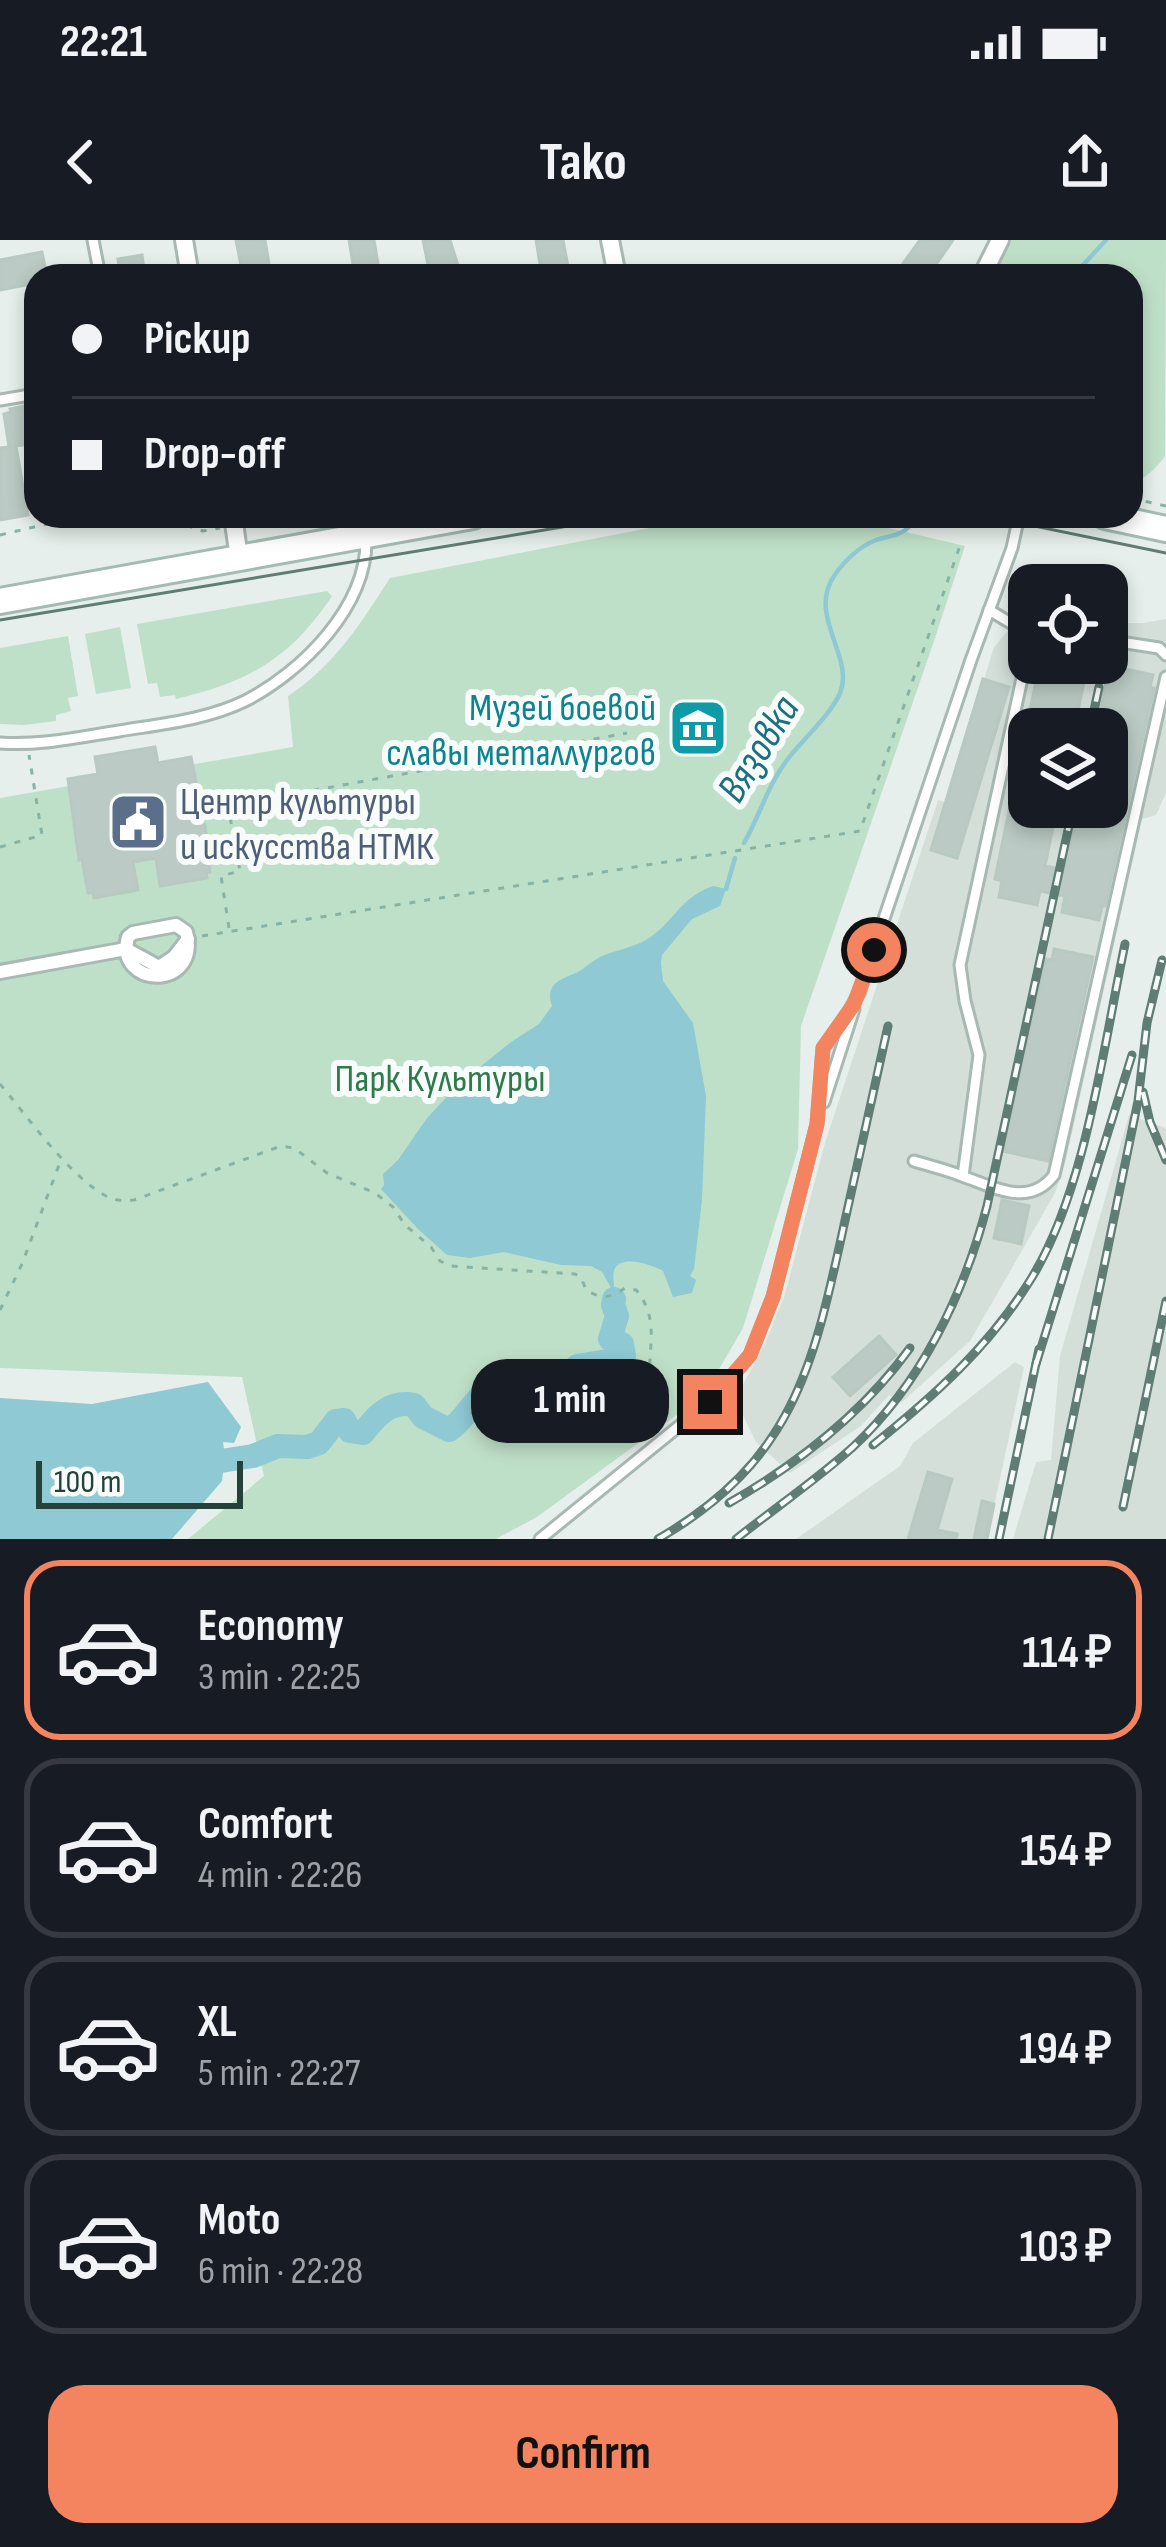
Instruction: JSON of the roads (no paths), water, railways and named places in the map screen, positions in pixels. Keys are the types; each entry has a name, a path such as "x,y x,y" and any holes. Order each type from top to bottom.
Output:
{"main road":[{"path":"0,601 409,528"}],"street":[{"path":"235,528 239,558"},
{"path":"176,926 188,939 187,958 181,967 162,976 141,973 125,949 133,933 176,926"},
{"path":"0,972 125,949"}],"lane":[{"path":"540,1539 710,1402 750,1355 773,1297 817,1124 1016,528"},
{"path":"0,743 27,745 200,717 259,693 298,664 341,614 363,571 366,536"},
{"path":"989,610 1008,621"},
{"path":"1128,643 1159,648 1166,656"},
{"path":"914,1161 1022,1194 1040,1189 1054,1175 1166,676"},
{"path":"963,1176 979,1055 960,965 1021,684"},
{"path":"817,1124 823,1048 860,991"}],"water":[{"path":"713,886 726,889 720,906 692,919 662,955 661,963 663,981 693,1023 706,1096 692,1293 673,1297 663,1271 637,1262 617,1266 614,1293 602,1272 591,1266 561,1265 504,1252 470,1258 447,1255 381,1189 383,1174 459,1084 539,1024 552,1006 550,993 555,984 600,957 646,940 692,898"},
{"path":"208,1382 241,1427 234,1443 223,1442 222,1481 172,1539 0,1539 0,1398 92,1404"}],"waterway":[{"name":"Вязовка","path":"1084,264 1106,240"},
{"name":"Вязовка","path":"744,843 780,770 840,693 842,665 826,606 834,576 864,546 907,528"},
{"name":"Вязовка","path":"726,889 735,858"},
{"name":"Вязовка","path":"195,1465 253,1456 278,1446 307,1447 319,1443 336,1421 344,1420 350,1431 363,1433 379,1415 398,1405 414,1405 423,1417 449,1430 491,1387 535,1394 550,1402 571,1380 577,1366 624,1356 622,1344 610,1339 617,1316 614,1299"}],"tram line":[{"path":"0,620 556,528"},
{"path":"1044,528 1166,553"}],"railway":[{"path":"1094,708 1099,687"},
{"path":"736,1539 839,1459 877,1422 919,1366 952,1304 987,1206 1068,828"},
{"path":"873,1445 979,1348 1015,1304 1050,1243 1079,1161 1125,944"},
{"path":"1048,1539 1138,1101 1147,1023 1162,960"},
{"path":"658,1539 740,1477 790,1406 821,1323 888,1026"},
{"path":"1036,1364 1132,1055"},
{"path":"1143,1092 1166,1160"},
{"path":"1123,1507 1166,1301"},
{"path":"729,1503 828,1435 910,1348"},
{"path":"999,1539 1039,1349"}],"place":[{"name":"Музей боевой славы металлургов","path":"698,728"},
{"name":"Центр культуры и искусства НТМК","path":"138,822"}],"park label":[{"name":"Парк Культуры","path":"440,1077"}]}
